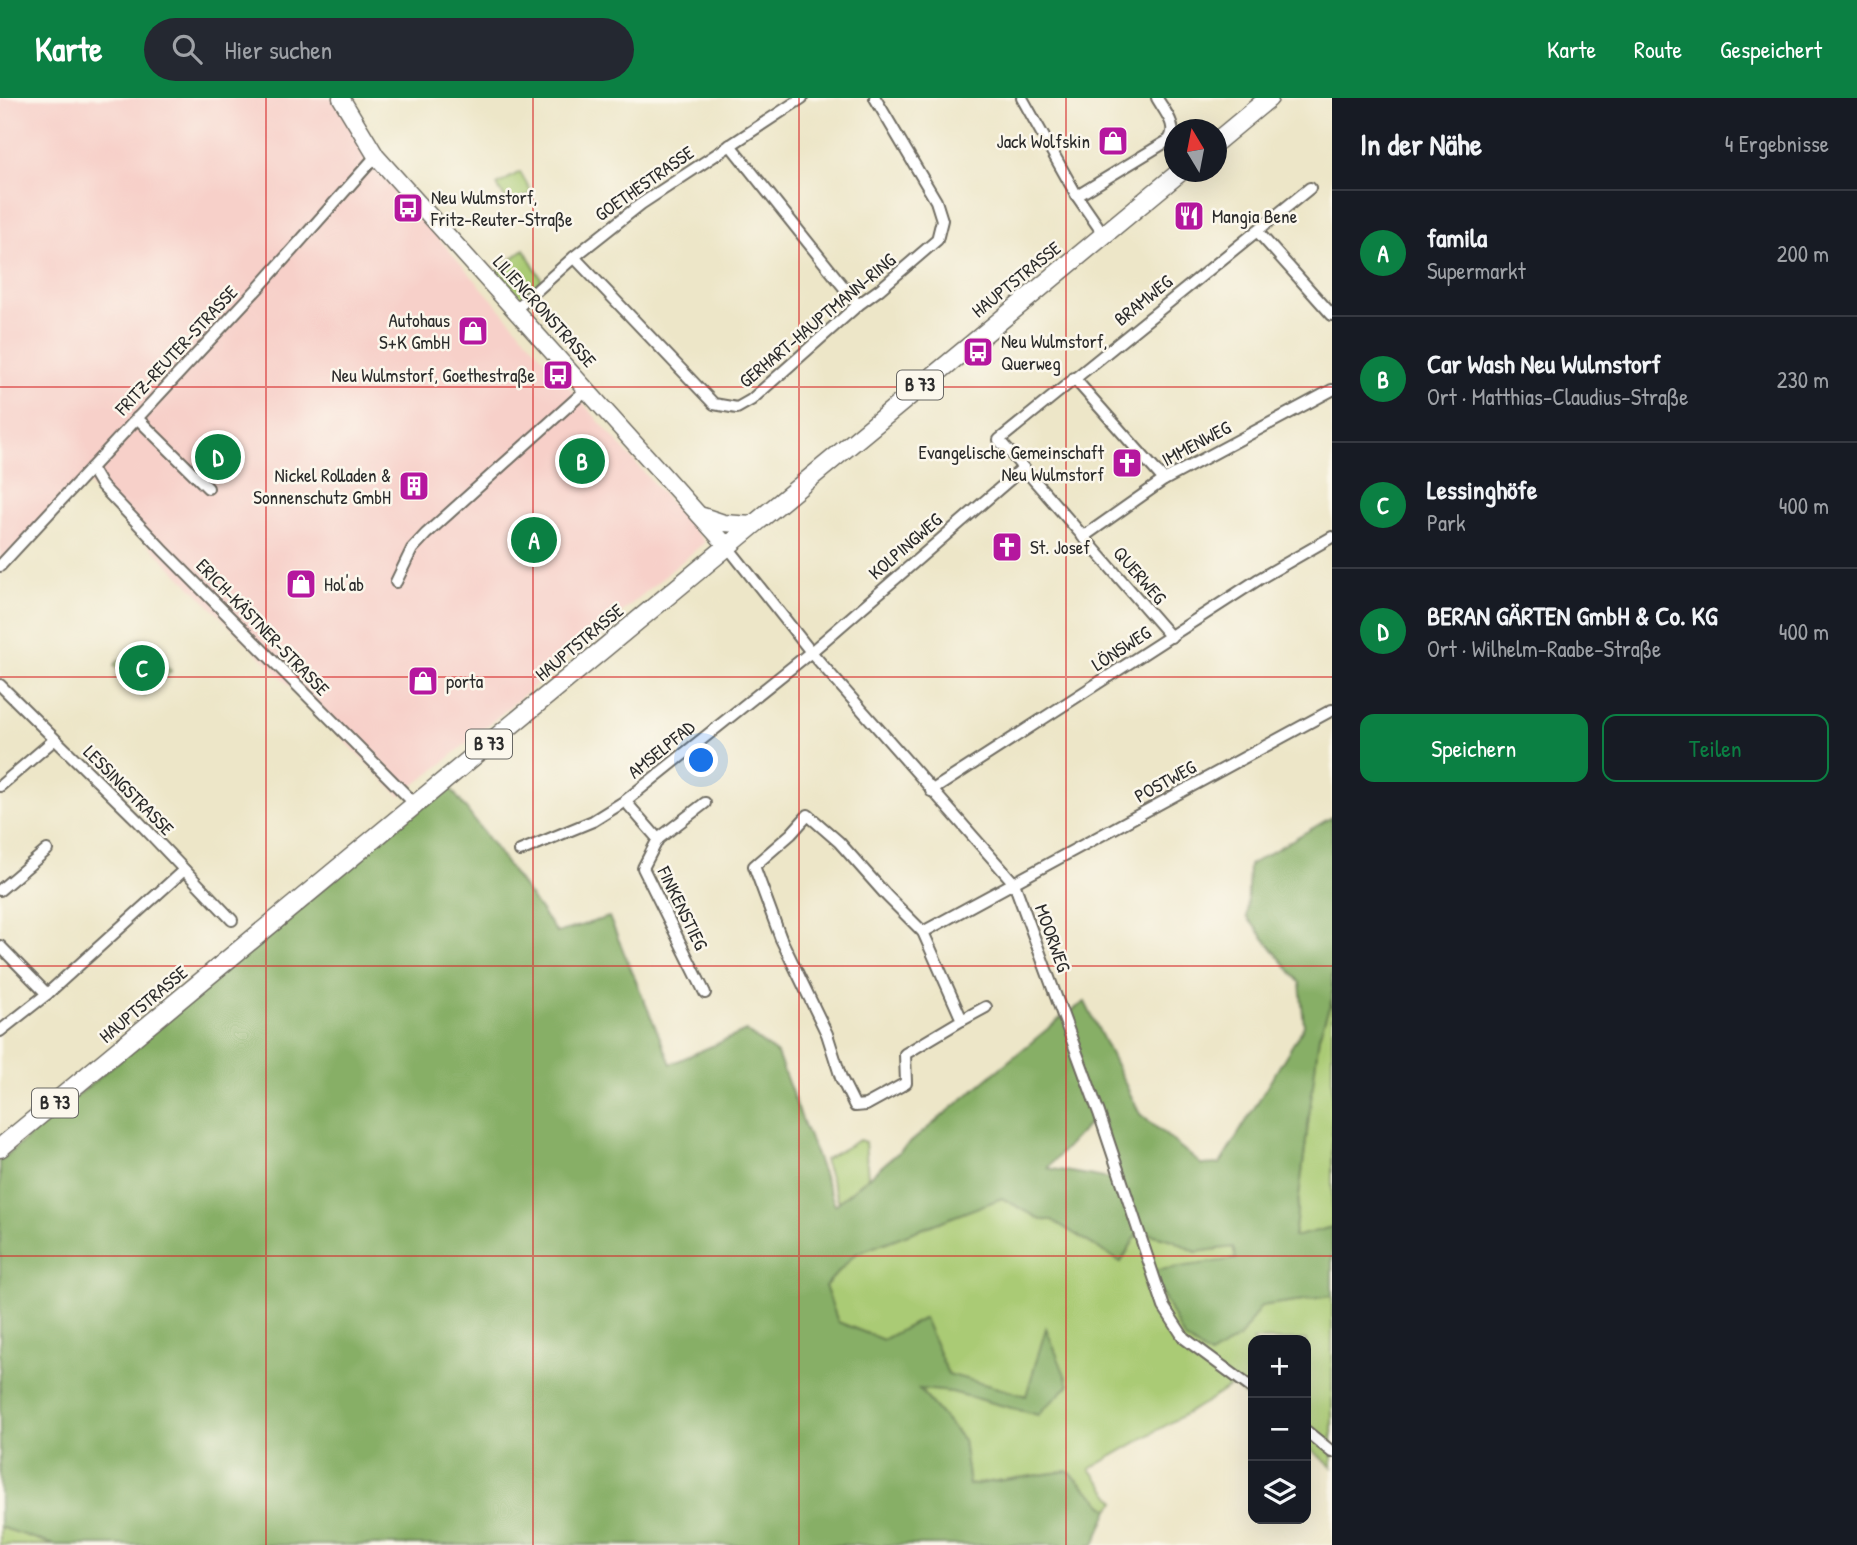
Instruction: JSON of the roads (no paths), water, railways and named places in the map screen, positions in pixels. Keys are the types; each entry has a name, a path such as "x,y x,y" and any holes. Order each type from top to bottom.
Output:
{"main road":[{"path":"1227,133 1269,98"},
{"name":"HAUPTSTRASSE","path":"3,1146 1168,182"}],"street":[{"name":"LILIENCRONSTRASSE","path":"341,98 376,156 727,546"},
{"name":"GOETHESTRASSE","path":"516,309 574,257 641,204 802,98"},
{"name":"GERHART-HAUPTMANN-RING","path":"574,257 713,404 737,408 751,400 858,305 937,240 942,220 936,201 875,98"},
{"path":"1021,98 1077,196 1104,235"},
{"path":"1077,196 1169,140 1173,135 1173,125 1157,98"},
{"path":"730,145 858,305"},
{"name":"FRITZ-REUTER-STRASSE","path":"0,566 261,285 376,156"},
{"name":"BRAMWEG","path":"999,440 1310,188"},
{"path":"1257,231 1332,315"},
{"path":"1074,378 1164,480"},
{"path":"396,582 412,548 587,389"},
{"name":"IMMENWEG","path":"1083,537 1164,480 1332,390"},
{"path":"137,418 208,488"},
{"name":"QUERWEG","path":"999,440 1171,637"},
{"name":"ERICH-KÄSTNER-STRASSE","path":"91,468 101,485 164,551 416,805"},
{"name":"KOLPINGWEG","path":"810,652 1023,468"},
{"path":"701,515 724,523 752,525"},
{"name":"LÖNSWEG","path":"930,791 1259,579 1332,537"},
{"name":"MOORWEG","path":"727,546 810,652 1014,883 1099,1113 1164,1307 1184,1338 1248,1385"},
{"name":"AMSELPFAD","path":"520,851 593,821 625,802 810,652"},
{"name":"LESSINGSTRASSE","path":"0,685 138,821 232,920"},
{"name":"POSTWEG","path":"923,932 1332,710"},
{"path":"0,786 54,740"},
{"name":"FINKENSTIEG","path":"625,802 659,839"},
{"name":"FINKENSTIEG","path":"705,803 659,839 643,868 705,993"},
{"path":"798,806 839,842 923,932 962,1020"},
{"path":"808,815 792,834 754,866 781,939 827,1034 841,1078 855,1106 866,1105 906,1083 905,1054 986,1007"},
{"path":"0,890 47,850"},
{"path":"0,1031 47,993 184,870"},
{"path":"0,946 47,993"},
{"path":"1311,1435 1332,1452"}],"place":[{"name":"Jack Wolfskin","path":"1113,141"},
{"name":"Neu Wulmstorf, Fritz-Reuter-Straße","path":"408,208"},
{"name":"Mangia Bene","path":"1189,216"},
{"name":"Autohaus S+K GmbH","path":"473,331"},
{"name":"Neu Wulmstorf, Querweg","path":"978,352"},
{"name":"Neu Wulmstorf, Goethestraße","path":"558,375"},
{"name":"BERAN GÄRTEN GmbH & Co. KG","path":"218,457"},
{"name":"Car Wash Neu Wulmstorf","path":"582,461"},
{"name":"Evangelische Gemeinschaft Neu Wulmstorf","path":"1127,463"},
{"name":"Nickel Rolladen & Sonnenschutz GmbH","path":"414,486"},
{"name":"famila","path":"534,540"},
{"name":"St. Josef","path":"1007,547"},
{"name":"Hol'ab","path":"301,584"},
{"name":"Lessinghöfe","path":"142,668"},
{"name":"porta","path":"423,681"}]}
